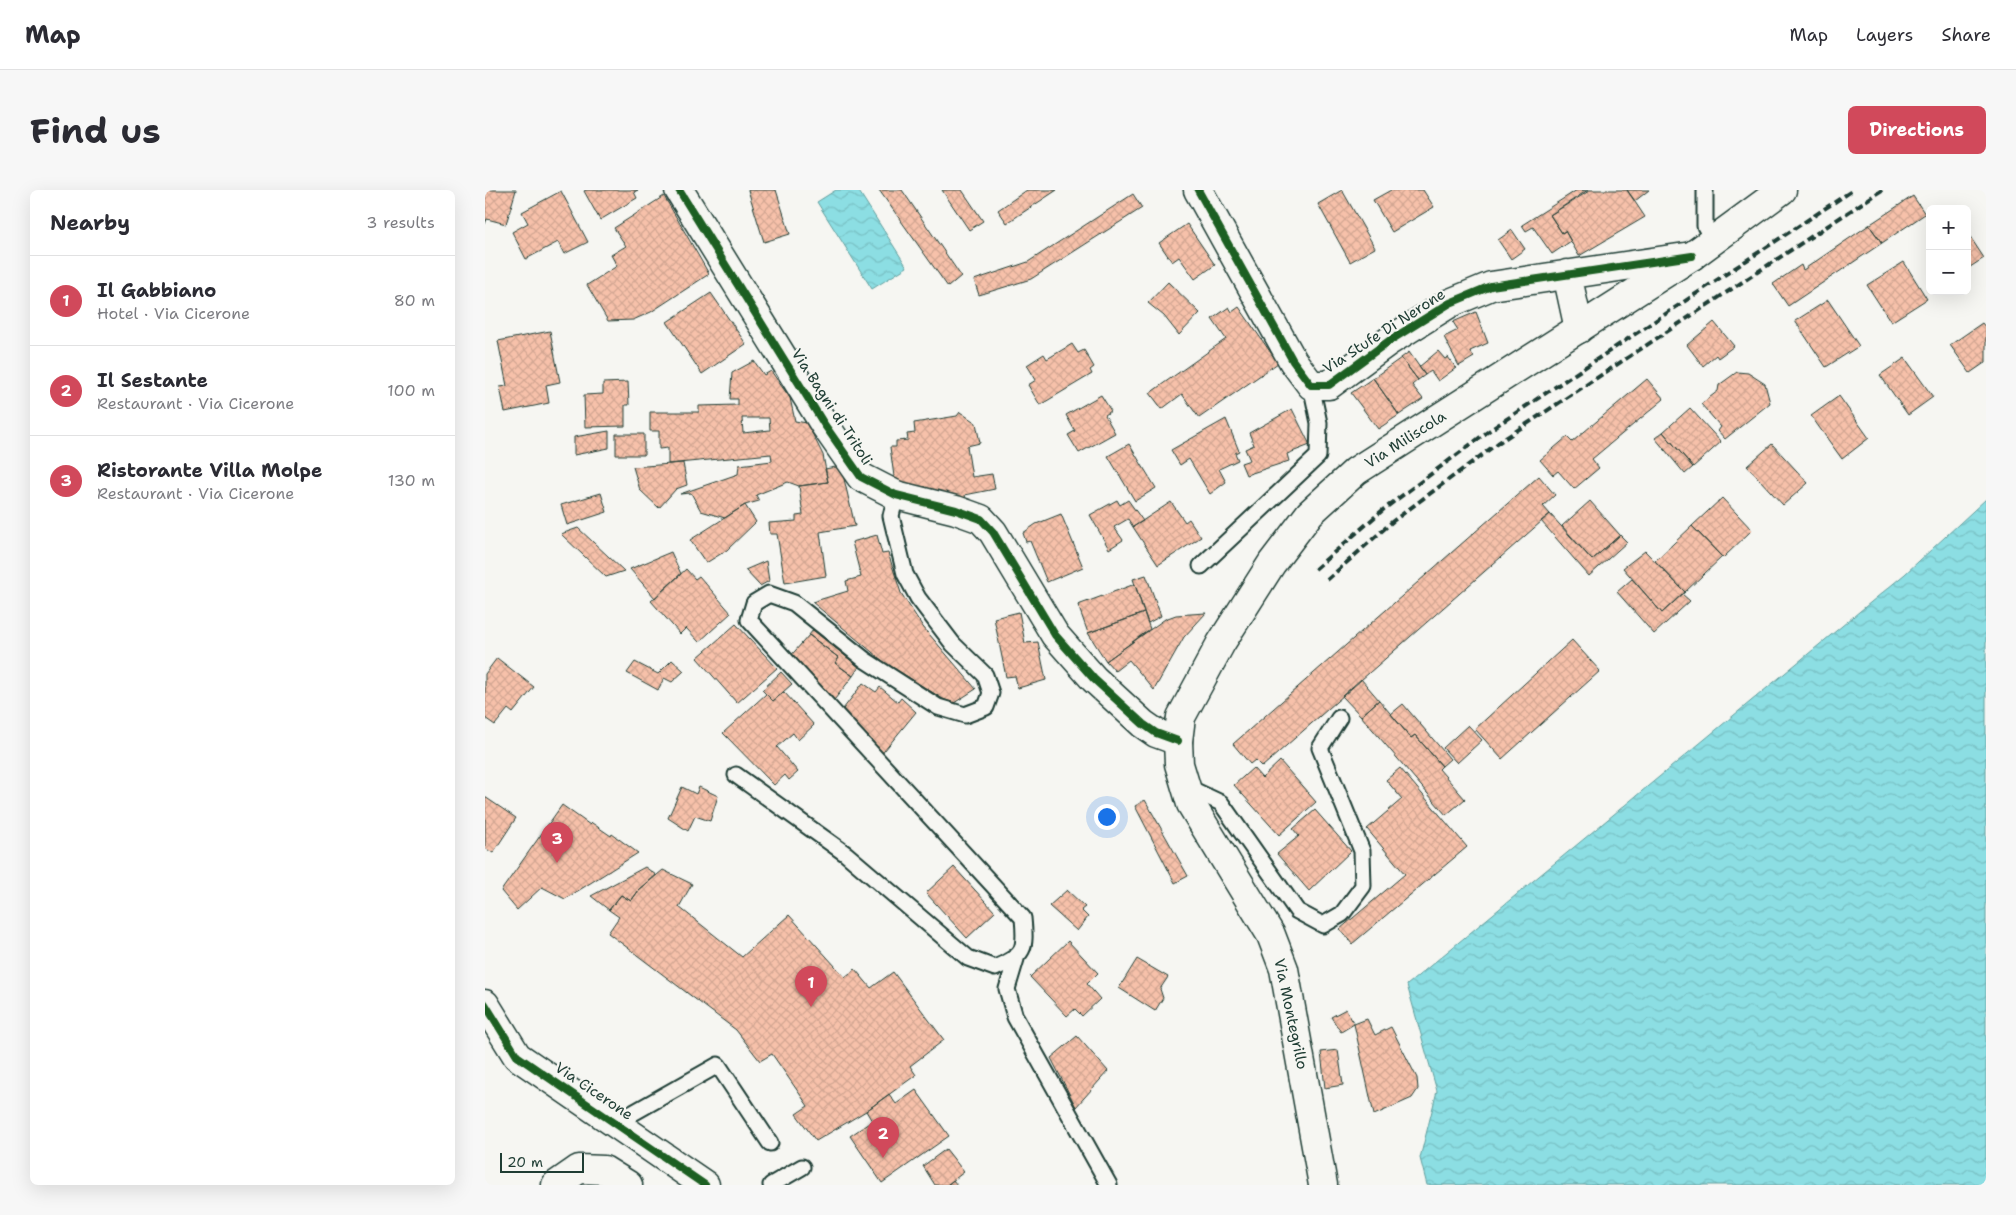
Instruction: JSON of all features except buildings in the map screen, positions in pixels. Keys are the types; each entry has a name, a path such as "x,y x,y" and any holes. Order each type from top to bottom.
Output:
{"street":[{"name":"Via Bagni di Tritoli","path":"679,190 824,424 861,477 897,495 956,510 981,519 993,532 1055,635 1094,679 1143,724 1156,733 1177,741"},
{"name":"Via Stufe Di Nerone","path":"1198,190 1293,361 1311,385 1329,385 1389,341 1450,303 1491,286 1567,274 1702,248"},
{"name":"Via Miliscola","path":"1189,795 1179,764 1177,741 1181,717 1221,643 1272,563 1310,513 1356,471 1702,248 1783,190"},
{"path":"1567,274 1579,328"},
{"name":"Via Montegrillo","path":"1189,795 1271,935 1285,969 1323,1185"},
{"name":"Via Cicerone","path":"485,1004 517,1056 617,1122 705,1185"},
{"path":"556,1185 579,1169 604,1170 628,1185"}],"lane":[{"path":"1702,248 1705,226 1705,190"},
{"path":"1201,566 1317,456 1319,423 1311,385"},
{"path":"897,495 891,516 905,574 919,598 953,644 985,675 991,692 986,706 965,715 938,706 865,660 794,603 769,594 754,603 749,620 1023,918 1025,942 1016,959 1007,989 1015,1017 1109,1185"},
{"path":"1189,795 1221,803 1297,912 1323,926 1342,914 1363,886 1362,851 1320,748 1339,718"},
{"path":"736,775 846,854 967,958 995,968 1016,959"},
{"path":"617,1122 718,1065 770,1144"},
{"path":"771,1185 802,1167"}],"water":[{"path":"836,190 858,190 907,267 872,289 817,202"},
{"path":"1986,499 1986,1185 1427,1185 1420,1158 1437,1091 1407,985 1905,574"}],"railway":[{"path":"1315,569 1384,509 1490,430 1853,190"},
{"path":"1327,580 1393,521 1498,443 1882,190"}],"cycle path":[{"path":"679,190 824,424 861,477 896,495 956,510 981,519 993,532 1055,635 1094,679 1143,724 1156,733 1178,741"},
{"path":"1198,190 1293,361 1311,385 1329,385 1389,341 1450,303 1491,286 1692,256"},
{"path":"485,1004 517,1056 705,1185"}],"place":[{"name":"Ristorante Villa Molpe","path":"557,863"},
{"name":"Il Gabbiano","path":"811,1007"},
{"name":"Il Sestante","path":"883,1158"}]}
